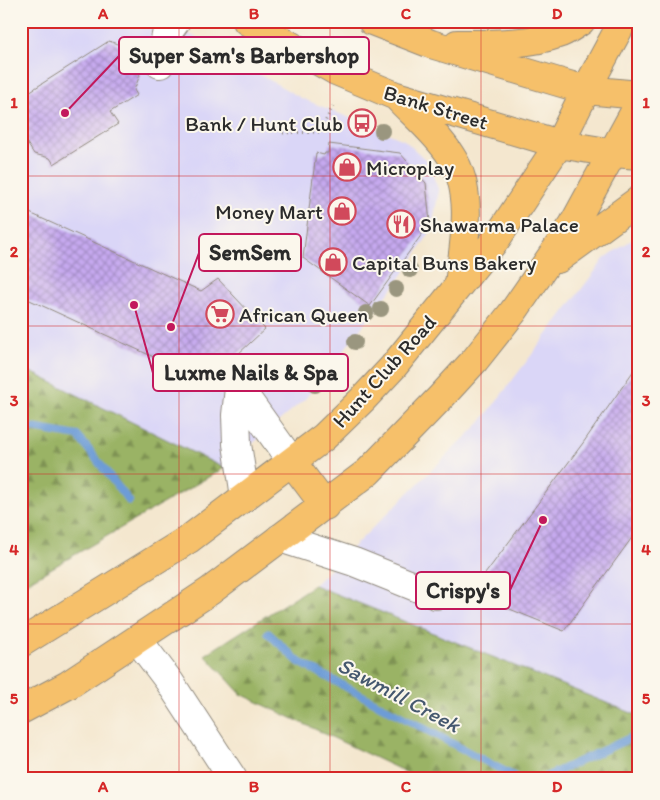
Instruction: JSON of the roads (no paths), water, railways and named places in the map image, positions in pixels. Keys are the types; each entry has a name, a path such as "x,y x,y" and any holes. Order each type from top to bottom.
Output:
{"main road":[{"name":"Bank Street","path":"247,21 336,71 396,96 559,144 626,154"},
{"path":"372,21 431,44 586,90 639,94"},
{"path":"431,44 519,42 562,33 581,21"},
{"name":"Hunt Club Road","path":"21,643 189,539 324,437 393,367 497,238 559,144 623,21"},
{"path":"396,96 444,147 452,158 463,187 466,223 459,284"},
{"path":"21,710 68,685 210,592 368,472 441,397 514,312 573,225 626,154 639,104"},
{"path":"543,270 639,200"},
{"path":"292,462 325,506"}],"lane":[{"path":"160,64 166,35 176,21"},
{"path":"245,497 237,444 236,415 239,388 292,462"},
{"path":"280,538 354,562 436,595"},
{"path":"138,640 169,681 233,779"}],"waterway":[{"name":"Sawmill Creek","path":"21,426 78,436 129,501"},
{"name":"Sawmill Creek","path":"268,633 299,662 519,779"},
{"name":"Sawmill Creek","path":"541,779 639,734"}],"place":[{"name":"Super Sam's Barbershop","path":"65,113"},
{"name":"Bank / Hunt Club","path":"362,123"},
{"name":"Microplay","path":"347,167"},
{"name":"Money Mart","path":"342,211"},
{"name":"Shawarma Palace","path":"401,224"},
{"name":"Capital Buns Bakery","path":"333,262"},
{"name":"Luxme Nails & Spa","path":"134,305"},
{"name":"African Queen","path":"220,314"},
{"name":"SemSem","path":"171,327"},
{"name":"Crispy's","path":"543,520"}]}
